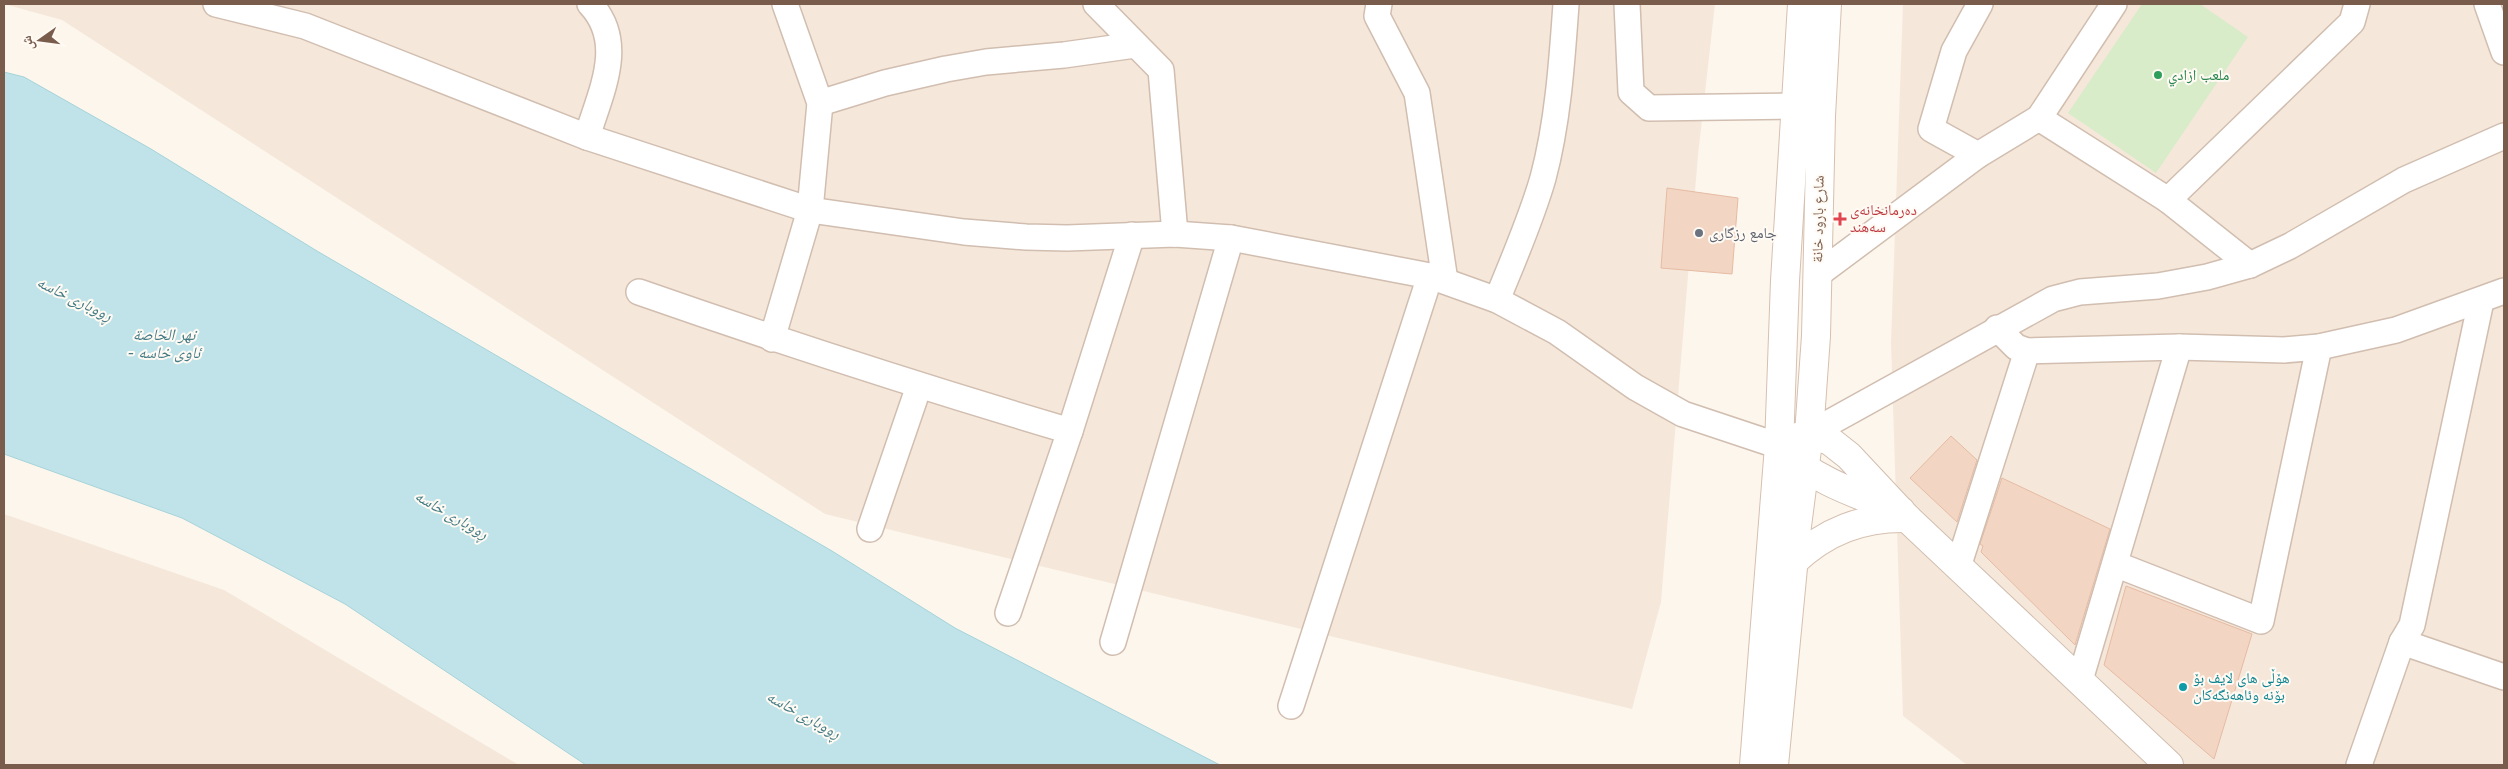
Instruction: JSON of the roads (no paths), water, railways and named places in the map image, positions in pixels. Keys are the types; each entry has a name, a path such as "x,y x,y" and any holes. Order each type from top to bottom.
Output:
{"main road":[{"name":"شارع بارود خانة","path":"1754,765 1779,446 1783,335 1802,4"},
{"name":"شارع بارود خانة","path":"1774,765 1793,562 1809,434 1816,336 1821,116 1828,4"},
{"path":"1783,335 1816,336"},
{"path":"1904,514 1843,488 1804,467 1779,446 1793,438 1809,434 1830,441 1849,456 1958,567 2168,765"},
{"path":"1793,562 1817,542 1845,527 1904,514"}],"street":[{"path":"216,4 305,26 586,137 810,210 964,232 1026,237 1067,238 1175,234 1230,238 1438,278 1497,300 1557,332 1658,401 1709,424 1779,446"},
{"path":"586,137 611,59 603,21 590,4"},
{"path":"772,339 810,210 820,103 785,4"},
{"path":"1096,4 1162,70 1175,234"},
{"path":"1291,706 1438,278 1417,94 1377,16 1379,4"},
{"path":"1497,300 1535,202 1549,154 1561,64 1566,4"},
{"path":"1627,4 1632,92 1650,108 1796,106"},
{"path":"1978,155 1931,129 1954,51 1980,4"},
{"path":"1817,276 1978,155 2039,118 2114,4"},
{"path":"2168,200 2352,22 2357,4"},
{"path":"2487,4 2504,52"},
{"path":"820,103 885,83 946,69 986,62 1064,56 1135,45"},
{"path":"2039,118 2168,200 2250,265"},
{"path":"1809,434 1997,328 2053,299 2067,295 2158,286 2207,277 2250,265 2290,246 2404,180 2504,136"},
{"path":"1008,613 1070,431 1132,235"},
{"path":"1113,642 1230,238"},
{"path":"640,292 772,339 918,386 1070,431"},
{"path":"1997,328 2012,344 2027,351 2179,347 2284,350 2319,347 2396,330 2504,292"},
{"path":"2359,765 2402,642 2412,625 2481,301"},
{"path":"2080,680 2179,347"},
{"path":"2115,564 2261,621 2319,347"},
{"path":"1958,567 2027,351"},
{"path":"870,529 918,386"},
{"path":"2402,642 2504,677"}],"water":[{"name":"نهر الخاصة - ئاوی خاسە","path":"4,72 24,77 151,149 317,251 832,551 955,628 1220,765 586,765 345,604 182,518 4,454"}],"place":[{"name":"ملعب ازادي","path":"2158,75"},
{"name":"دەرمانخانەی سەهند","path":"1840,219"},
{"name":"جامع رزگاری","path":"1699,233"},
{"name":"هۆڵی های لایف بۆ بۆنە وئاهەنگەکان","path":"2183,687"}],"water label":[{"name":"ڕووباری خاسە","path":"75,298"},
{"name":"ڕووباری خاسە","path":"452,514"},
{"name":"ڕووباری خاسە","path":"804,714"}]}
